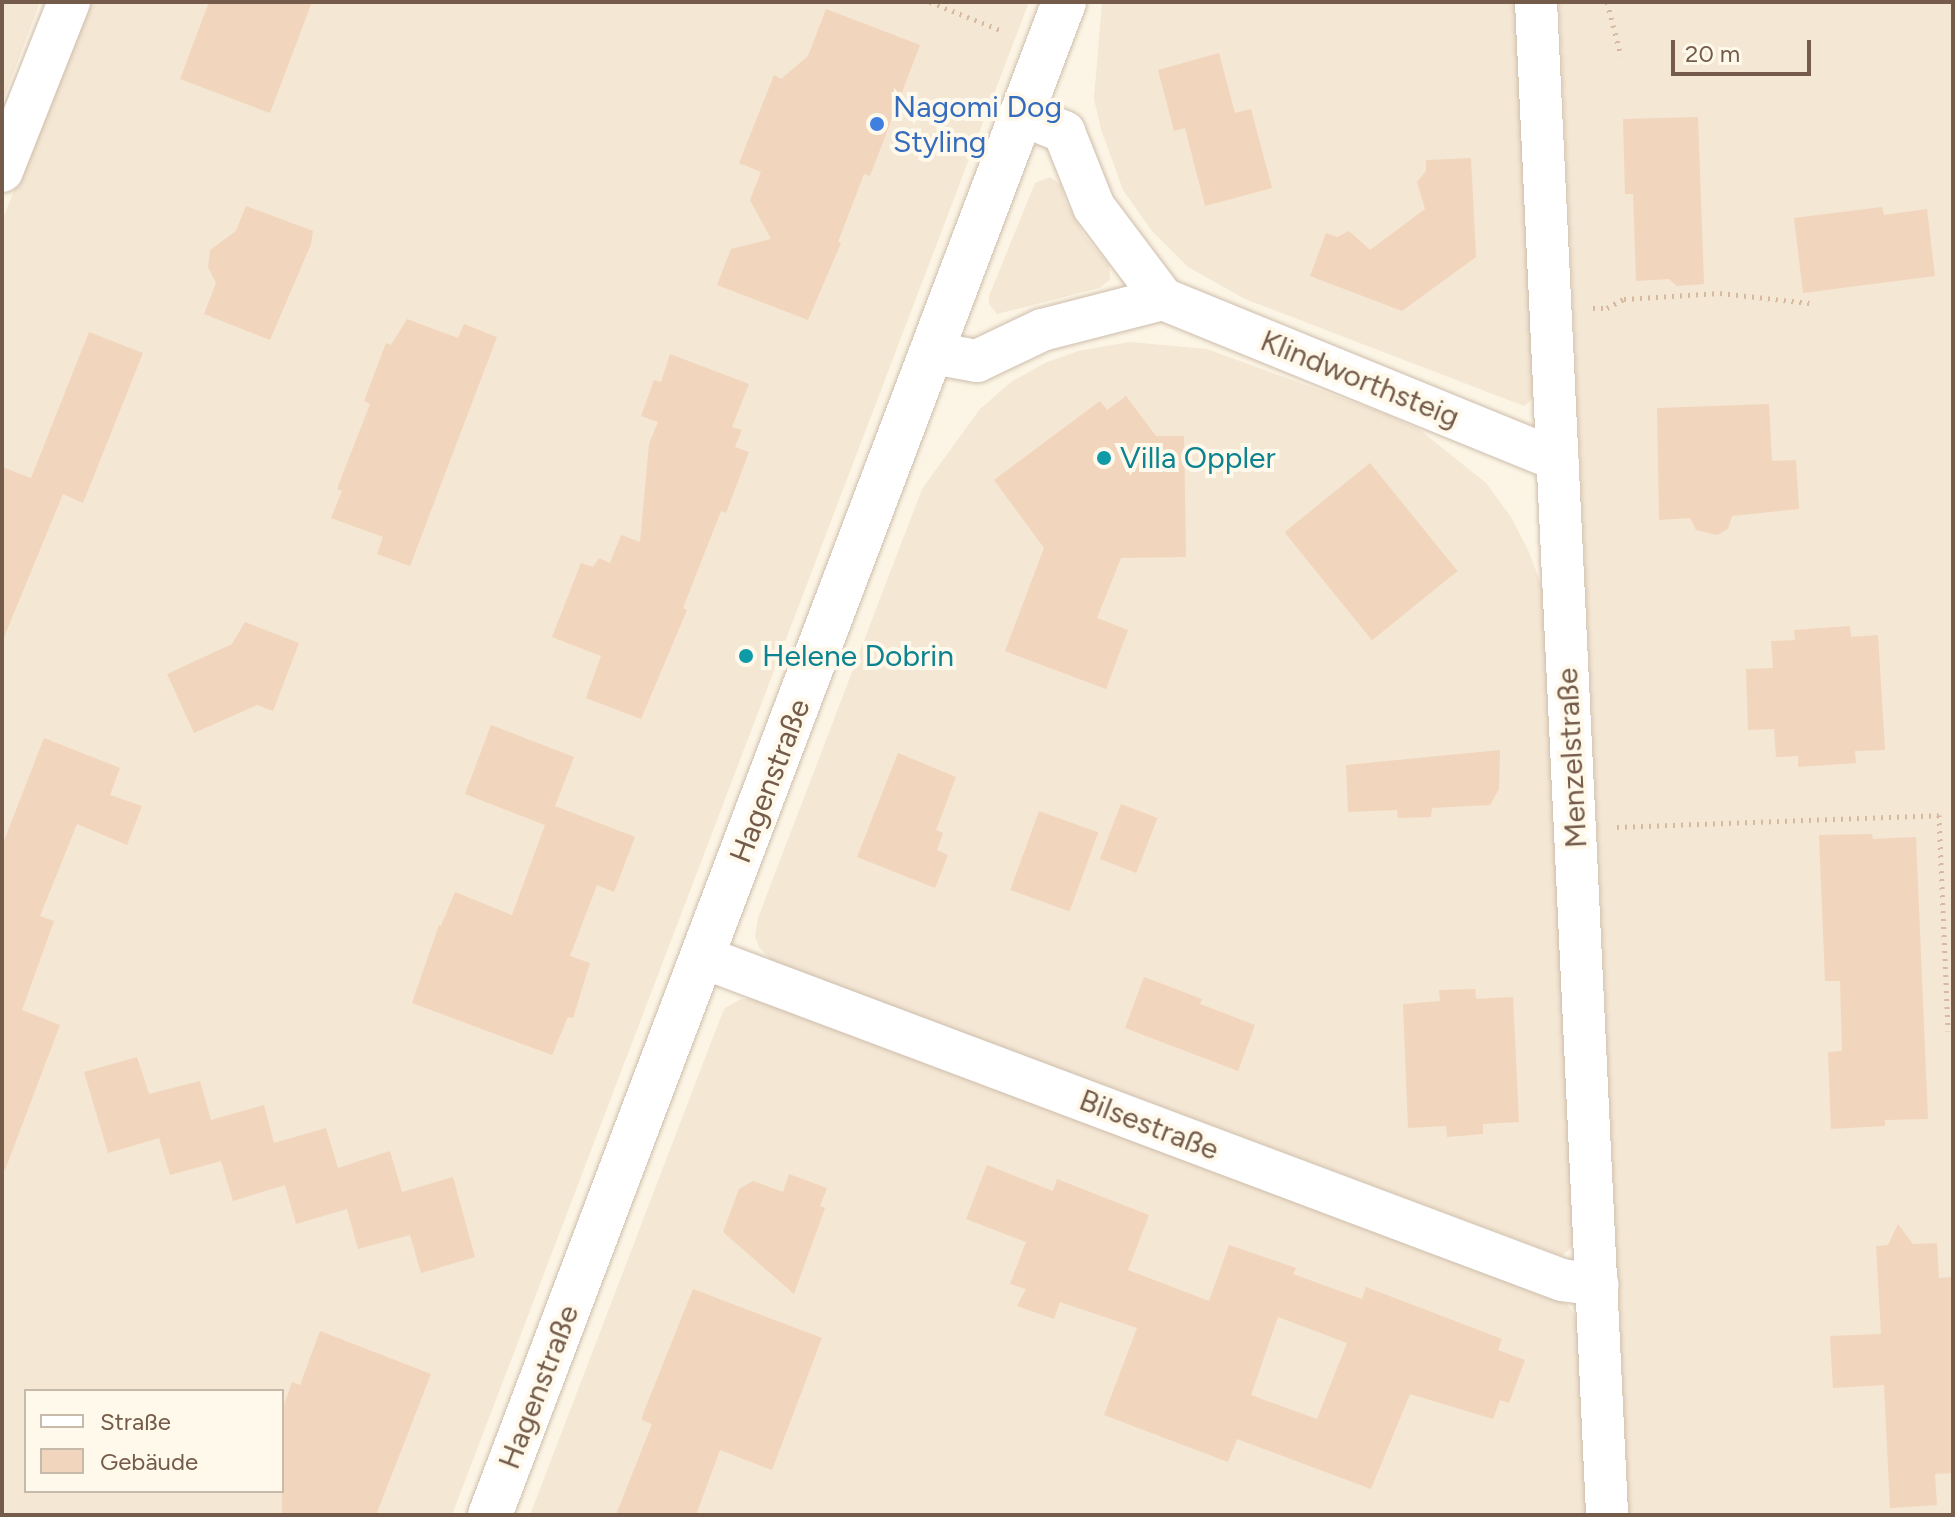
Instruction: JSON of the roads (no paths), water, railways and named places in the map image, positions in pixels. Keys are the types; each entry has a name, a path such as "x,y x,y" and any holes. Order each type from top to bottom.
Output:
{"main road":[{"name":"Hagenstraße","path":"490,1515 1064,2"}],"street":[{"path":"2,171 69,2"},
{"name":"Menzelstraße","path":"1536,2 1607,1515"},
{"path":"933,353 977,361 1042,330 1163,299 1094,207 1064,132 1020,114"},
{"name":"Klindworthsteig","path":"1163,299 1557,460"},
{"name":"Bilsestraße","path":"702,957 1562,1280 1598,1285"}],"place":[{"name":"Nagomi Dog Styling","path":"877,124"},
{"name":"Villa Oppler","path":"1104,458"},
{"name":"Helene Dobrin","path":"746,656"}]}
